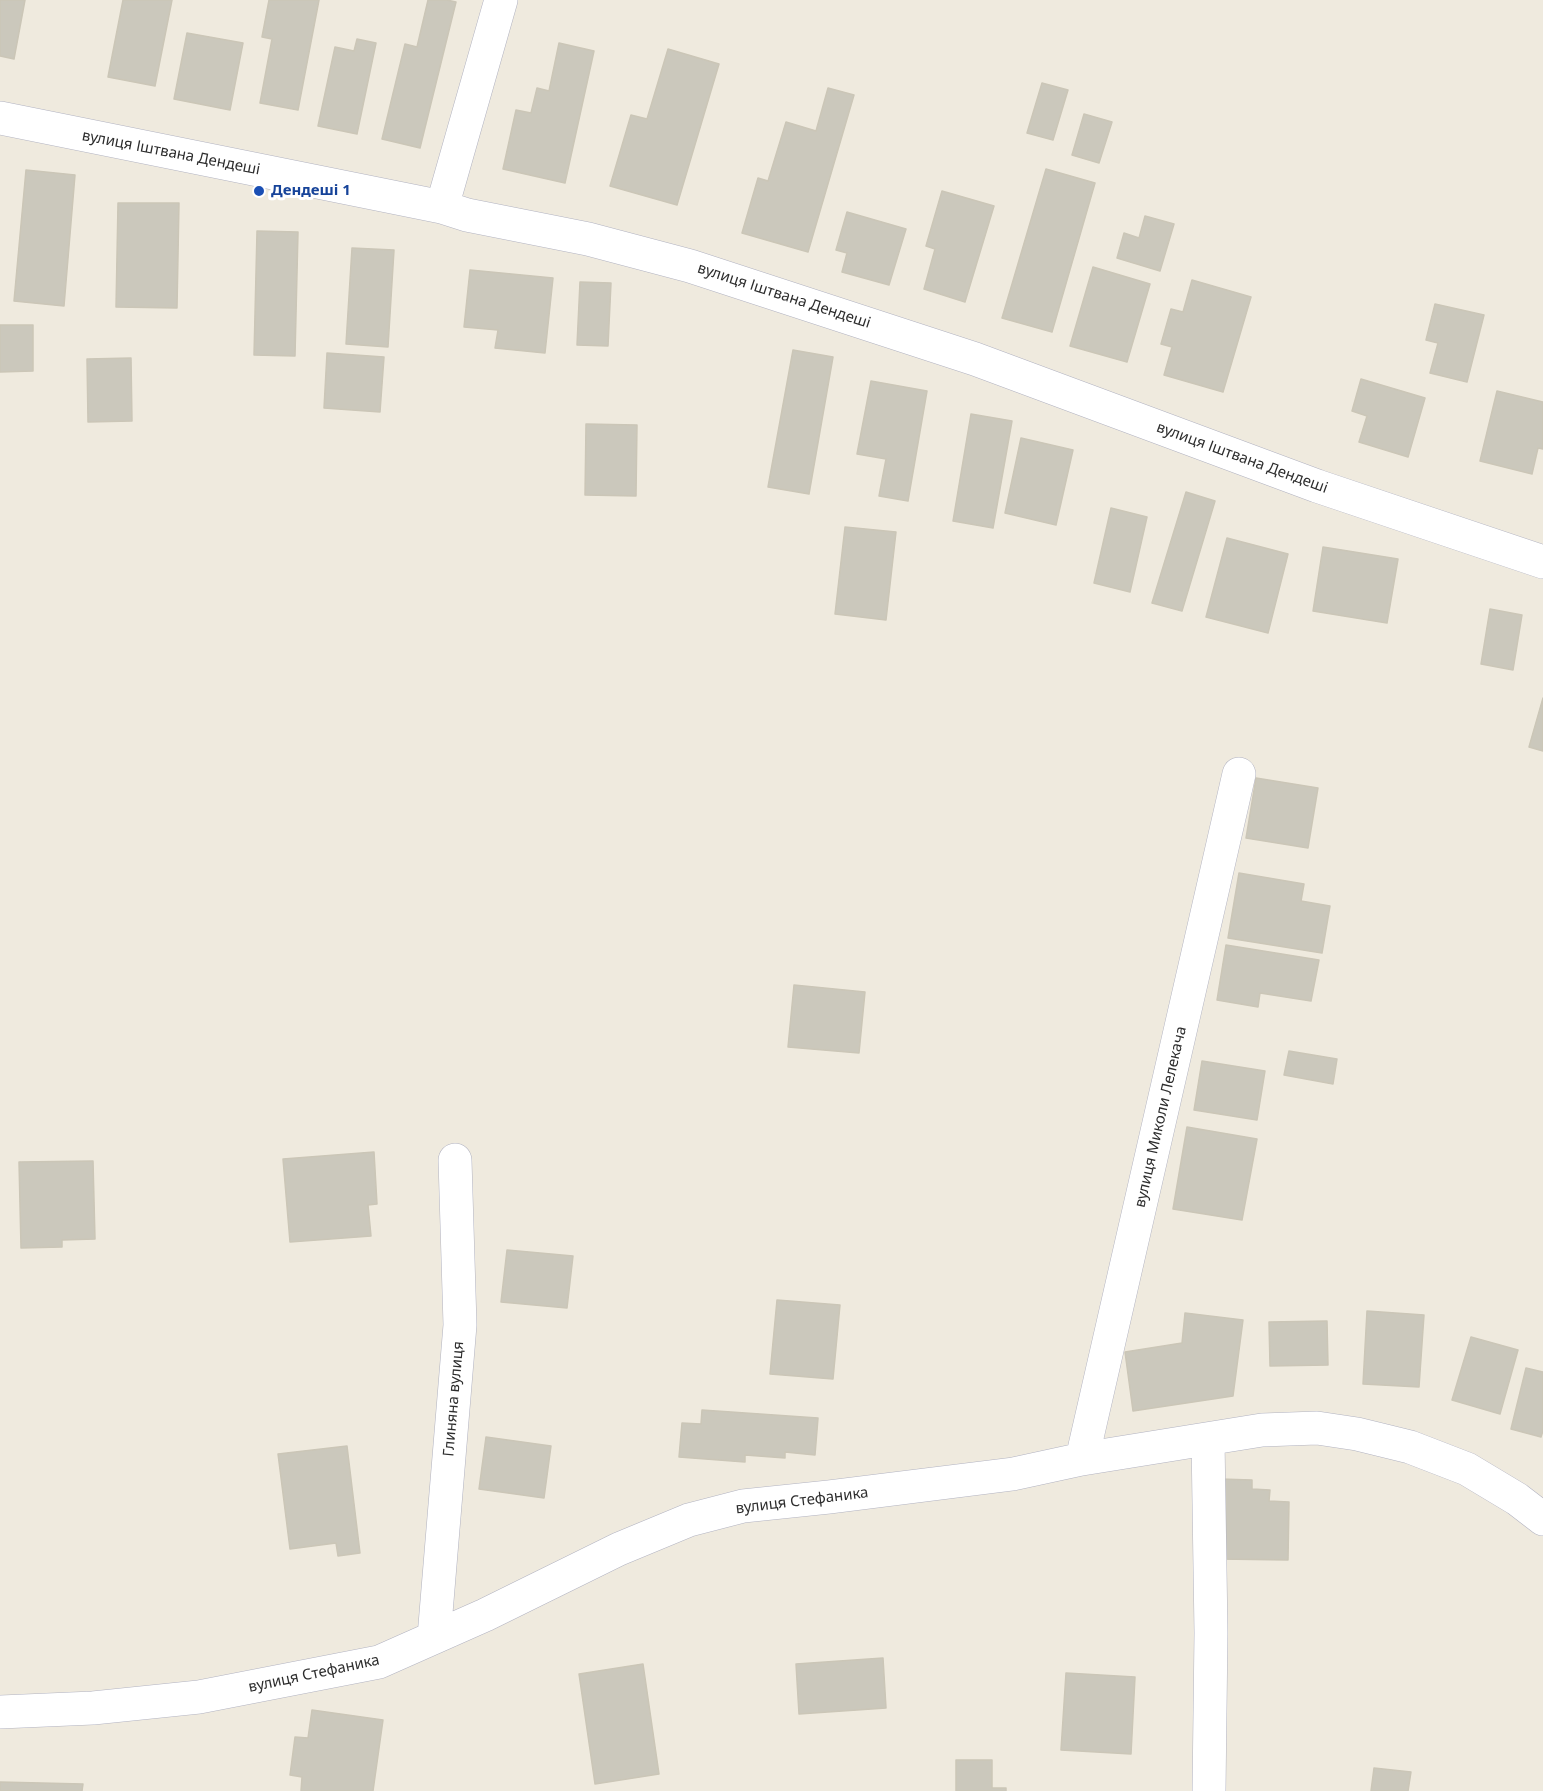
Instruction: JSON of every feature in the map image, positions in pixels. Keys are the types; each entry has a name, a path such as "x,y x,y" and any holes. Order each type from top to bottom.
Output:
{"street":[{"path":"442,207 501,0"},
{"name":"вулиця Іштвана Дендеші","path":"0,118 442,207 467,215 588,239 690,266 975,359 1317,486 1543,562"},
{"name":"вулиця Миколи Лелекача","path":"1082,1459 1239,774"},
{"name":"Глиняна вулиця","path":"434,1637 460,1325 456,1160"},
{"name":"вулиця Стефаника","path":"0,1712 93,1708 199,1697 379,1662 485,1615 619,1549 700,1517 743,1506 1002,1475 1082,1459 1262,1430 1317,1428 1358,1434 1410,1447 1467,1469 1517,1499 1543,1519"},
{"path":"1208,1439 1211,1633 1209,1791"}],"building":[{"path":"0,0 25,0 14,59 0,56"},
{"path":"123,0 172,0 155,86 108,77"},
{"path":"269,0 319,0 298,110 260,103 272,39 262,37"},
{"path":"428,0 456,2 420,148 382,139 405,44 417,47"},
{"path":"187,33 243,43 230,110 174,99"},
{"path":"357,39 376,43 357,134 318,126 335,47 354,51"},
{"path":"559,43 594,51 565,183 503,169 516,110 531,113 537,88 549,91"},
{"path":"668,49 719,64 677,205 610,186 631,115 647,119"},
{"path":"1042,83 1068,90 1053,140 1027,133"},
{"path":"828,88 854,95 808,252 742,233 758,178 768,181 786,122 816,131"},
{"path":"1084,114 1112,122 1099,163 1072,155"},
{"path":"1046,169 1095,183 1052,332 1002,318"},
{"path":"26,170 75,175 64,306 14,301"},
{"path":"942,191 994,206 965,302 924,289 935,249 926,246"},
{"path":"118,203 179,203 177,308 116,307"},
{"path":"847,212 906,229 889,285 842,272 847,253 836,250"},
{"path":"1145,216 1174,224 1160,271 1117,258 1124,233 1139,238"},
{"path":"257,231 298,232 295,356 254,355"},
{"path":"352,248 394,250 388,347 346,344"},
{"path":"1093,267 1150,284 1127,362 1070,346"},
{"path":"470,270 553,278 545,353 495,348 498,330 464,327"},
{"path":"1192,280 1251,297 1223,392 1164,375 1172,347 1161,344 1171,309 1183,312"},
{"path":"580,282 611,283 608,346 577,345"},
{"path":"1435,304 1484,315 1467,382 1430,373 1438,343 1426,340"},
{"path":"0,325 33,325 33,371 0,372"},
{"path":"793,350 833,357 809,494 768,487"},
{"path":"327,353 384,357 380,412 324,408"},
{"path":"131,358 132,421 88,422 87,359"},
{"path":"1361,379 1425,398 1408,457 1359,442 1367,416 1352,411"},
{"path":"871,381 927,391 908,501 879,496 886,459 857,454"},
{"path":"1497,391 1543,402 1543,449 1538,448 1532,474 1480,461"},
{"path":"971,414 1012,421 993,528 953,521"},
{"path":"586,424 637,425 636,496 585,495"},
{"path":"1021,438 1073,450 1056,525 1005,513"},
{"path":"1186,492 1215,501 1182,611 1152,603"},
{"path":"1111,508 1147,517 1130,592 1094,583"},
{"path":"845,527 896,532 886,620 835,614"},
{"path":"1227,538 1288,554 1268,633 1206,617"},
{"path":"1323,547 1398,559 1387,623 1313,611"},
{"path":"1490,609 1522,615 1513,670 1481,664"},
{"path":"1543,698 1543,751 1529,747"},
{"path":"1256,778 1318,788 1308,848 1246,838"},
{"path":"1239,873 1304,884 1301,901 1330,906 1322,953 1228,938"},
{"path":"1226,945 1319,960 1311,1001 1260,993 1258,1007 1217,1000"},
{"path":"794,985 865,992 859,1053 788,1047"},
{"path":"1289,1051 1337,1059 1333,1084 1284,1075"},
{"path":"1202,1061 1265,1071 1257,1120 1194,1110"},
{"path":"1187,1127 1257,1139 1242,1220 1173,1209"},
{"path":"374,1152 377,1204 368,1205 371,1236 290,1242 283,1159"},
{"path":"93,1161 95,1239 62,1240 62,1247 21,1248 19,1162"},
{"path":"507,1250 573,1256 567,1308 501,1302"},
{"path":"777,1300 840,1305 833,1379 770,1374"},
{"path":"1367,1311 1424,1315 1419,1387 1363,1384"},
{"path":"1185,1313 1243,1320 1233,1396 1133,1411 1125,1352 1182,1343"},
{"path":"1327,1321 1328,1365 1270,1366 1269,1322"},
{"path":"1471,1337 1518,1350 1500,1414 1452,1400"},
{"path":"1526,1368 1543,1372 1543,1431 1541,1437 1511,1429"},
{"path":"702,1410 818,1418 815,1455 785,1452 785,1458 745,1455 745,1462 679,1457 682,1423 701,1424"},
{"path":"486,1437 551,1446 544,1498 479,1489"},
{"path":"347,1446 360,1553 338,1556 336,1543 290,1549 278,1454"},
{"path":"1220,1479 1252,1480 1252,1489 1270,1490 1269,1501 1289,1502 1288,1560 1218,1559"},
{"path":"883,1658 886,1708 799,1714 796,1664"},
{"path":"643,1664 659,1774 595,1784 579,1674"},
{"path":"1066,1673 1135,1677 1131,1754 1061,1750"},
{"path":"312,1710 383,1720 373,1791 301,1791 302,1777 290,1775 295,1737 308,1738"},
{"path":"956,1760 992,1760 992,1788 1006,1788 1006,1791 956,1791"},
{"path":"1374,1768 1411,1772 1408,1791 1371,1791"},
{"path":"0,1782 83,1784 82,1791 0,1791"}],"place":[{"name":"Дендеші 1","path":"259,191"}]}
